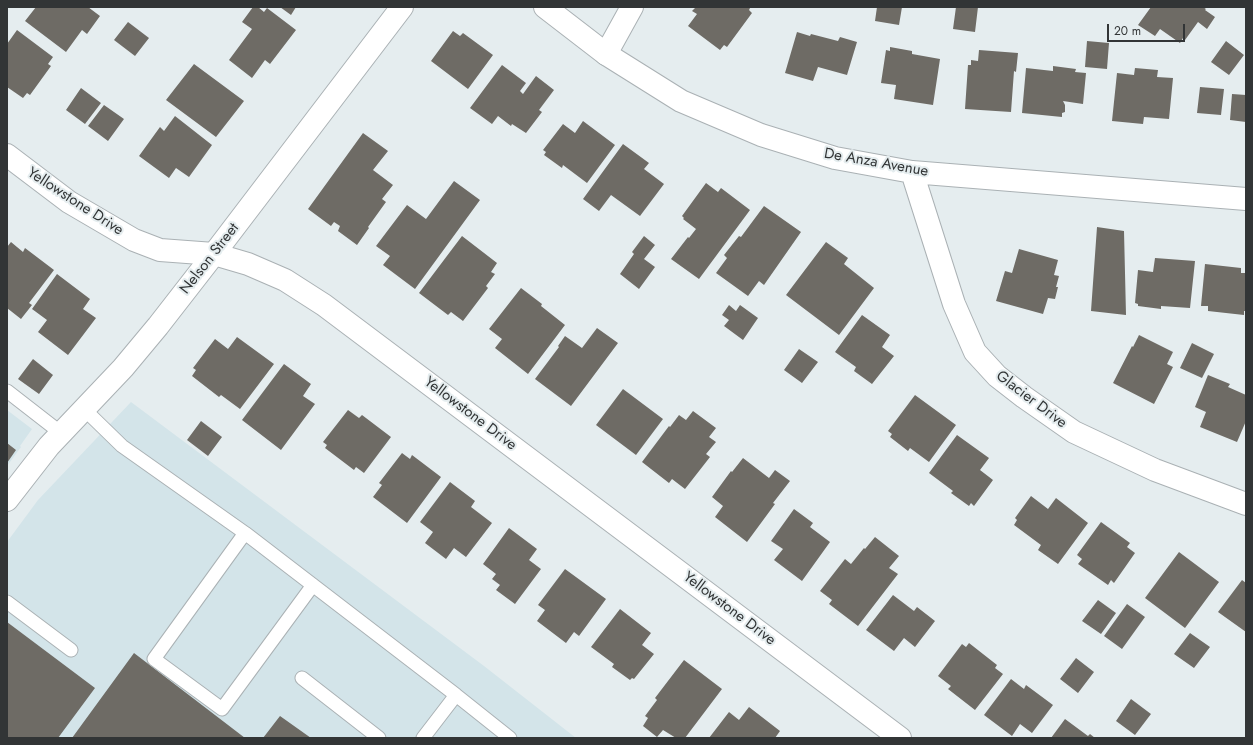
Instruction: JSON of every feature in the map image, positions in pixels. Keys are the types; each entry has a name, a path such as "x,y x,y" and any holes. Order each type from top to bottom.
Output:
{"street":[{"name":"Nelson Street","path":"7,500 49,446 123,368 153,332 402,7"},
{"name":"De Anza Avenue","path":"545,7 606,54 681,101 761,135 835,158 912,172 1246,199"},
{"path":"606,54 632,7"},
{"name":"Yellowstone Drive","path":"7,155 69,202 134,240 160,250 214,254 248,264 285,280 324,305 900,738"},
{"name":"Glacier Drive","path":"912,172 954,304 975,352 997,376 1074,432 1155,470 1246,504"}],"lane":[{"path":"7,391 61,433"},
{"path":"84,409 122,446 245,533 510,738"},
{"path":"245,533 154,659 222,709 313,585"},
{"path":"7,602 71,650"},
{"path":"302,678 379,738"},
{"path":"423,738 456,695"}],"shaded area":[{"path":"131,402 484,666 576,738 7,738 7,542 38,500"},
{"path":"7,410 32,429 7,466"}],"building":[{"path":"36,7 88,7 100,16 87,34 82,30 66,52 25,21"},
{"path":"253,7 258,7 264,12 267,8 296,30 270,64 265,60 252,78 229,60 252,29 242,22"},
{"path":"280,7 296,7 291,15"},
{"path":"696,7 748,7 752,13 727,47 724,45 720,50 688,26 697,14 692,11"},
{"path":"877,7 902,7 899,25 875,21"},
{"path":"956,7 978,7 975,32 953,29"},
{"path":"1151,7 1203,7 1215,17 1207,29 1198,22 1185,40 1183,38 1180,43 1160,29 1155,36 1138,25"},
{"path":"128,22 149,38 135,56 114,40"},
{"path":"17,30 53,57 48,64 51,66 30,95 27,93 23,98 7,87 7,44"},
{"path":"453,31 460,36 463,33 493,55 468,89 431,61"},
{"path":"797,32 838,41 840,37 857,42 847,75 818,67 813,81 785,73"},
{"path":"1087,41 1109,43 1107,69 1085,67"},
{"path":"1226,41 1244,55 1229,75 1211,62"},
{"path":"890,47 912,51 912,54 940,59 933,105 894,99 896,85 881,83 886,50 890,51"},
{"path":"979,50 1018,53 1016,72 1014,71 1011,112 965,109 968,65 971,65 971,60 978,61"},
{"path":"194,64 244,101 216,137 166,100"},
{"path":"502,65 526,83 520,91 523,94 536,76 554,90 539,110 542,112 526,133 512,124 511,126 498,116 492,124 470,108"},
{"path":"1053,66 1076,69 1075,72 1086,73 1083,104 1063,101 1065,105 1065,112 1062,113 1062,117 1022,113 1026,68 1053,71"},
{"path":"1135,68 1158,70 1157,77 1173,78 1169,119 1144,117 1143,124 1112,121 1117,73 1134,75"},
{"path":"1200,87 1224,89 1221,115 1197,113"},
{"path":"81,88 101,103 85,124 66,110"},
{"path":"1232,94 1246,95 1246,122 1230,120"},
{"path":"104,105 124,119 108,141 88,126"},
{"path":"175,116 212,145 189,177 176,168 169,178 139,156 160,127 164,131"},
{"path":"583,121 615,145 587,183 563,165 562,168 544,155 546,152 543,150 563,124 575,133"},
{"path":"363,133 388,151 373,170 393,185 382,199 386,202 357,245 338,231 340,226 334,222 331,226 308,209"},
{"path":"623,144 649,163 644,169 664,184 640,216 611,195 599,211 583,199"},
{"path":"454,181 480,200 415,289 383,265 390,256 376,246 407,205 426,219"},
{"path":"706,183 718,192 721,188 750,210 699,279 671,259 696,229 683,219 684,218 682,216"},
{"path":"764,206 801,232 764,285 759,281 748,296 716,273 727,258 724,255 739,236 741,237"},
{"path":"1097,227 1124,231 1126,315 1091,311"},
{"path":"462,236 497,263 491,272 495,274 486,286 488,288 463,321 451,312 448,315 419,293"},
{"path":"644,236 655,245 644,259 655,267 639,289 620,274 634,254 632,252"},
{"path":"11,242 23,252 25,248 54,270 29,303 32,305 21,319 7,308 7,247"},
{"path":"826,242 848,258 844,264 874,288 839,335 786,295"},
{"path":"1019,249 1058,260 1054,275 1059,276 1055,299 1048,298 1043,314 996,301 1005,271 1012,273"},
{"path":"1155,258 1195,261 1190,308 1161,306 1161,309 1138,306 1138,304 1135,303 1138,270 1153,272"},
{"path":"1205,264 1241,268 1241,273 1246,273 1246,311 1244,311 1244,315 1208,311 1208,306 1201,306"},
{"path":"57,274 90,299 83,309 96,318 68,355 38,332 47,320 32,309"},
{"path":"521,288 542,304 541,306 565,325 528,374 495,348 502,339 489,329"},
{"path":"729,305 736,311 740,305 758,318 743,340 724,326 729,320 722,315"},
{"path":"862,315 890,335 882,347 894,356 872,384 854,371 856,367 835,352"},
{"path":"597,328 618,343 571,406 535,379 559,347 558,346 565,336 582,348"},
{"path":"1139,335 1173,352 1167,364 1173,367 1154,404 1113,383"},
{"path":"237,337 274,364 240,409 221,395 219,397 192,376 196,370 193,368 215,339 228,349"},
{"path":"1192,343 1214,354 1202,378 1180,368"},
{"path":"799,349 818,362 802,383 784,370"},
{"path":"33,359 53,375 39,394 18,379"},
{"path":"284,364 311,384 303,396 315,404 281,450 242,420"},
{"path":"1208,375 1230,384 1228,387 1246,395 1246,421 1237,442 1200,427 1206,412 1195,407"},
{"path":"623,389 663,419 636,455 596,425"},
{"path":"915,395 956,425 929,462 910,448 908,451 890,437 892,434 888,431"},
{"path":"348,410 359,418 362,415 391,437 364,473 356,467 354,470 325,448 327,445 323,442"},
{"path":"693,411 716,428 709,437 716,442 706,454 710,457 685,489 672,479 669,483 642,462 679,415 686,420"},
{"path":"201,421 222,437 208,456 187,440"},
{"path":"957,435 989,458 980,470 993,480 974,506 971,503 969,506 951,493 953,491 929,473"},
{"path":"7,443 16,450 7,463"},
{"path":"402,453 410,459 412,455 441,477 407,523 373,497 382,485 379,483"},
{"path":"743,458 769,478 775,470 790,481 773,503 775,504 747,542 715,517 723,506 712,497 731,471 732,472"},
{"path":"450,482 475,501 471,507 492,523 466,557 454,548 446,559 425,543 433,532 420,522"},
{"path":"1031,496 1048,509 1056,498 1088,523 1058,564 1038,550 1041,545 1014,525 1017,520 1015,518"},
{"path":"794,509 813,523 810,527 830,542 802,581 774,560 783,549 771,541"},
{"path":"1101,522 1130,543 1127,547 1135,553 1114,583 1111,580 1108,585 1078,564 1082,559 1077,555"},
{"path":"509,528 537,549 529,560 541,569 515,604 496,590 500,585 492,579 496,574 483,564"},
{"path":"875,537 899,556 889,568 898,574 858,626 829,604 832,600 820,591 845,559 851,564"},
{"path":"1179,552 1219,582 1185,628 1145,598"},
{"path":"565,569 606,599 579,636 574,632 566,643 537,621 545,610 538,605"},
{"path":"1242,580 1246,583 1246,632 1218,612"},
{"path":"893,595 914,611 917,607 935,621 915,647 904,638 894,651 866,630"},
{"path":"1098,600 1116,613 1101,634 1082,621"},
{"path":"1127,604 1145,617 1122,649 1104,636"},
{"path":"620,609 651,633 642,645 654,654 634,679 632,678 630,680 612,667 614,664 591,647"},
{"path":"7,622 95,688 58,738 7,738"},
{"path":"1190,633 1210,647 1194,668 1174,654"},
{"path":"969,643 997,665 995,668 1003,674 975,710 948,689 951,686 938,676 962,644 966,647"},
{"path":"134,653 245,738 72,738"},
{"path":"1076,658 1094,672 1078,693 1060,679"},
{"path":"684,660 722,689 685,738 676,738 663,730 657,737 643,726 648,718 645,716 657,700 655,698"},
{"path":"1011,679 1024,689 1026,685 1053,705 1032,733 1020,724 1012,736 984,715"},
{"path":"1131,699 1151,714 1135,735 1116,721"},
{"path":"749,707 780,731 775,738 709,738 729,712 739,720"},
{"path":"280,716 311,738 263,738"},
{"path":"1065,719 1088,736 1090,734 1095,738 1051,738"}]}
